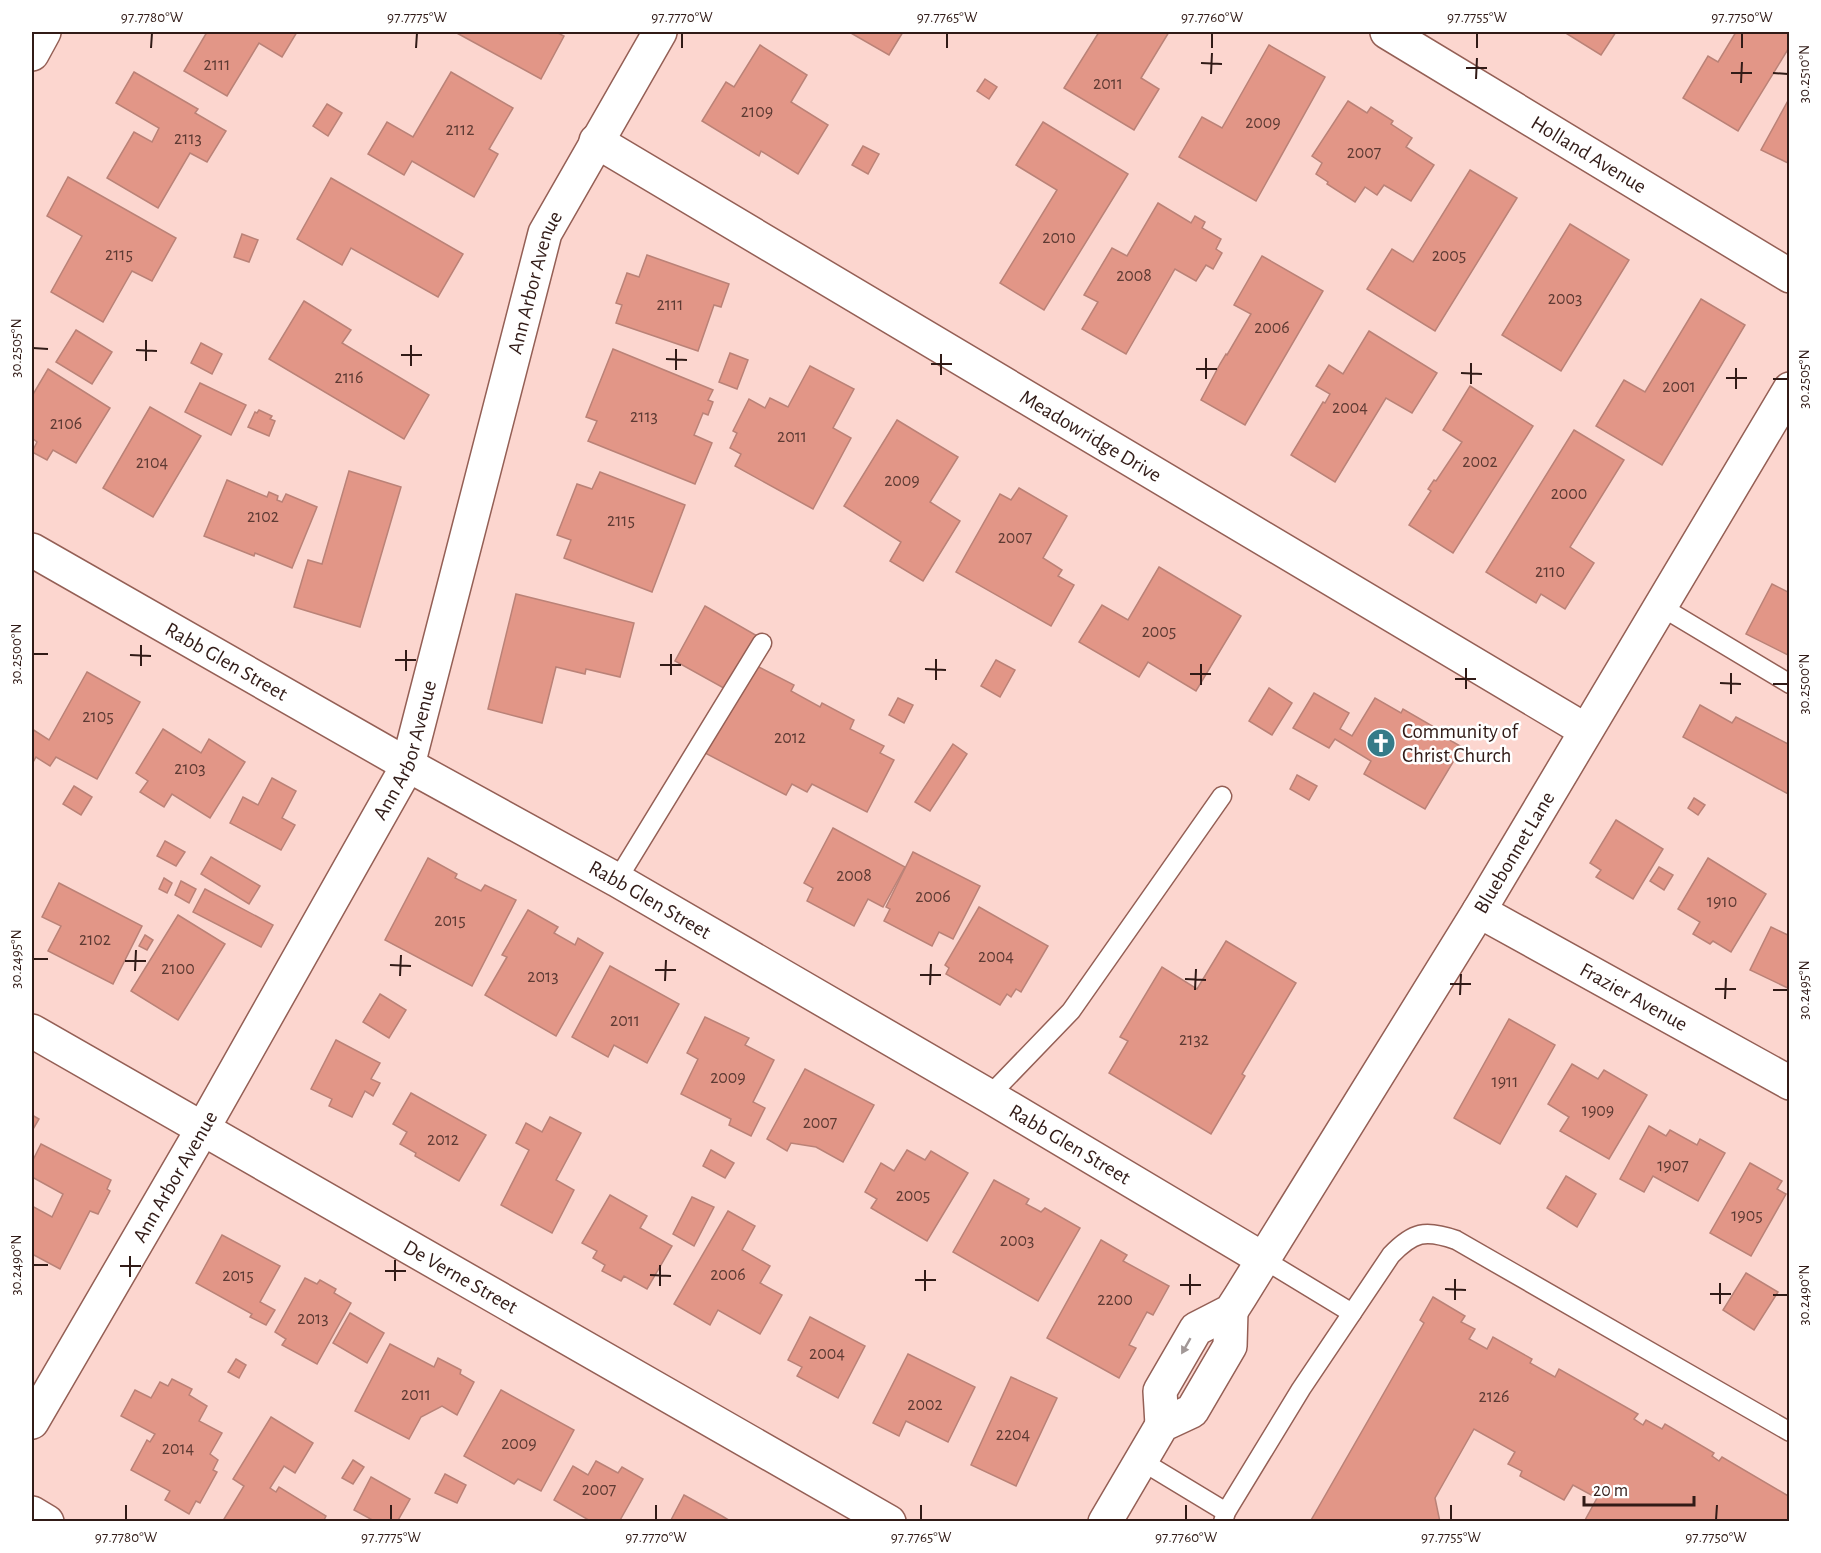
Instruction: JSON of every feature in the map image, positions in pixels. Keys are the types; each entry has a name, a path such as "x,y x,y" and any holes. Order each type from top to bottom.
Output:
{"street":[{"path":"32,54 44,32"},
{"name":"Ann Arbor Avenue","path":"32,1422 202,1130 408,765 545,233 660,32"},
{"name":"Holland Avenue","path":"1387,32 1790,276"},
{"name":"Meadowridge Drive","path":"596,141 1585,730"},
{"name":"Bluebonnet Lane","path":"1105,1521 1162,1425 1160,1391 1196,1329 1231,1311 1479,910 1790,389"},
{"name":"Rabb Glen Street","path":"32,550 408,765 617,880 1263,1258"},
{"name":"Frazier Avenue","path":"1479,910 1790,1083"},
{"name":"De Verne Street","path":"32,1031 889,1521"},
{"path":"32,1513 47,1521"}],"lane":[{"path":"1660,606 1790,684"},
{"path":"617,880 762,643"},
{"path":"989,1096 1071,1011 1222,796"},
{"path":"1140,1460 1224,1517 1301,1389 1391,1255 1405,1240 1426,1233 1440,1234 1456,1240 1790,1432"},
{"path":"1263,1258 1352,1312"}],"building":[{"path":"207,32 297,32 282,57 259,43 227,96 184,71"},
{"path":"455,32 556,32 564,36 541,79"},
{"path":"849,32 903,32 889,55"},
{"path":"1099,32 1169,32 1141,78 1159,89 1134,130 1064,88"},
{"path":"1564,32 1616,32 1601,55"},
{"path":"1736,32 1790,32 1790,46 1738,131 1683,98 1708,56 1718,62"},
{"path":"760,45 807,75 791,102 828,125 798,174 761,151 759,156 702,121 726,82 734,87"},
{"path":"1269,45 1325,77 1256,201 1179,157 1202,117 1222,128"},
{"path":"134,72 198,109 195,113 226,131 207,162 190,153 158,208 107,178 134,132 152,142 159,128 116,103"},
{"path":"451,72 513,108 489,149 498,154 474,197 412,161 404,175 368,154 387,122 413,137"},
{"path":"985,79 997,87 989,99 977,91"},
{"path":"1790,97 1790,164 1761,150"},
{"path":"1348,101 1367,113 1371,107 1393,121 1391,124 1412,138 1406,147 1434,165 1411,201 1384,185 1377,195 1365,187 1355,202 1316,174 1322,163 1312,156"},
{"path":"327,104 342,113 328,136 313,126"},
{"path":"1043,122 1128,174 1044,310 1000,283 1057,190 1016,165"},
{"path":"863,146 879,154 868,174 852,165"},
{"path":"1470,170 1517,198 1435,331 1367,289 1392,249 1413,262"},
{"path":"68,177 176,238 152,281 132,271 103,322 51,292 82,236 47,216"},
{"path":"331,178 463,254 438,297 351,248 342,265 297,239"},
{"path":"1158,203 1191,223 1195,216 1205,222 1202,228 1221,239 1216,249 1222,253 1213,269 1206,265 1196,281 1175,269 1126,354 1082,329 1098,302 1084,295 1112,248 1127,256"},
{"path":"1570,224 1629,260 1561,371 1502,335"},
{"path":"242,234 258,240 249,262 234,257"},
{"path":"647,255 729,284 721,307 714,305 698,351 616,323 622,305 616,303 627,273 639,277"},
{"path":"1262,256 1323,291 1245,425 1201,400 1251,314 1234,305"},
{"path":"1701,299 1745,325 1662,465 1596,426 1624,380 1645,392"},
{"path":"304,301 351,330 342,343 429,395 404,439 269,359"},
{"path":"76,330 112,352 92,384 56,362"},
{"path":"1369,331 1437,373 1412,413 1386,398 1335,482 1291,455 1330,394 1316,386 1329,365 1343,374"},
{"path":"201,343 222,354 212,374 191,363"},
{"path":"613,349 713,390 708,400 713,402 708,415 703,413 694,435 712,443 695,484 588,441 597,421 586,417"},
{"path":"730,353 748,360 737,389 719,382"},
{"path":"810,366 854,389 833,428 851,438 813,509 735,466 741,454 730,448 737,433 733,431 749,399 765,408 770,398 788,407"},
{"path":"48,369 110,408 76,463 53,450 47,460 32,452 37,442 32,438 32,396"},
{"path":"200,383 246,405 231,435 185,412"},
{"path":"1470,386 1533,426 1453,553 1409,525 1431,491 1428,489 1462,442 1443,430"},
{"path":"150,407 201,436 153,517 103,488"},
{"path":"259,410 272,416 270,419 275,421 269,436 248,427 255,412"},
{"path":"897,420 958,457 930,502 960,521 923,581 890,561 901,542 844,506"},
{"path":"1574,430 1624,460 1570,547 1594,563 1565,609 1541,594 1536,603 1486,572"},
{"path":"349,471 401,487 360,627 294,607 308,560 322,564"},
{"path":"600,472 685,505 652,592 564,558 571,540 557,535 577,484 592,489"},
{"path":"227,480 267,497 269,492 278,496 277,500 282,502 286,494 317,507 292,568 204,536"},
{"path":"1019,488 1067,516 1043,558 1062,570 1058,576 1074,585 1051,626 956,572 1000,494 1011,500"},
{"path":"1159,567 1241,616 1196,691 1148,662 1139,677 1079,642 1102,605 1128,620"},
{"path":"1772,584 1790,593 1790,656 1746,634"},
{"path":"516,594 634,623 620,677 586,669 585,674 556,667 542,723 488,709"},
{"path":"705,606 759,637 729,691 675,661"},
{"path":"996,660 1015,670 1000,697 981,686"},
{"path":"751,663 794,685 791,691 820,707 822,703 854,720 850,729 884,746 880,753 894,760 867,812 812,784 807,792 792,784 786,795 705,753"},
{"path":"87,672 140,702 97,779 56,757 50,766 36,757 32,764 32,729 49,740"},
{"path":"1269,688 1292,703 1272,735 1249,721"},
{"path":"1314,693 1349,713 1340,729 1352,736 1375,698 1401,713 1403,709 1434,727 1432,730 1462,747 1425,809 1364,774 1371,761 1335,739 1329,748 1293,728"},
{"path":"898,698 913,705 904,723 889,715"},
{"path":"1700,705 1732,723 1736,717 1790,745 1790,795 1683,737"},
{"path":"163,729 201,753 209,739 245,762 210,818 172,794 164,807 140,792 148,781 136,773"},
{"path":"953,744 967,754 930,811 915,802"},
{"path":"1297,775 1317,786 1309,800 1290,789"},
{"path":"272,778 296,791 282,818 295,825 281,850 230,823 243,797 258,805"},
{"path":"74,786 92,797 81,815 63,804"},
{"path":"1694,798 1705,805 1698,815 1688,808"},
{"path":"1616,820 1663,849 1633,899 1596,877 1601,870 1590,863"},
{"path":"833,828 905,867 883,907 868,899 854,926 807,901 813,888 804,883"},
{"path":"165,841 185,852 176,866 157,856"},
{"path":"913,852 980,886 953,939 939,932 932,946 884,921 890,909 886,907"},
{"path":"211,857 260,886 249,904 201,874"},
{"path":"428,858 457,874 455,878 481,891 485,885 516,900 472,986 385,940"},
{"path":"1708,858 1766,894 1731,952 1713,941 1710,944 1693,934 1700,922 1678,909"},
{"path":"1659,867 1673,875 1664,890 1650,881"},
{"path":"164,878 172,883 167,893 159,889"},
{"path":"181,881 196,889 189,903 175,895"},
{"path":"59,883 142,926 113,984 48,951 61,926 42,917"},
{"path":"205,889 273,925 261,947 193,912"},
{"path":"979,907 1048,946 1021,992 1016,989 1011,997 1007,994 1000,1005 946,974 949,968 945,965"},
{"path":"528,910 558,927 554,933 575,945 578,938 603,953 556,1036 485,995 507,957 502,955"},
{"path":"178,915 225,944 178,1020 131,991"},
{"path":"1771,927 1790,936 1790,989 1750,970"},
{"path":"145,935 153,940 147,950 139,946"},
{"path":"1226,941 1296,983 1242,1074 1245,1076 1211,1134 1109,1073 1128,1041 1120,1037 1162,967 1197,989"},
{"path":"610,966 679,1004 647,1063 614,1045 608,1057 572,1037"},
{"path":"380,994 406,1010 389,1038 363,1022"},
{"path":"705,1017 749,1038 745,1045 774,1060 753,1102 765,1108 751,1136 729,1125 731,1119 681,1094 698,1059 687,1053"},
{"path":"1509,1019 1555,1045 1500,1144 1454,1118"},
{"path":"336,1040 380,1063 371,1079 380,1083 373,1096 365,1091 352,1117 329,1106 332,1099 311,1089"},
{"path":"1572,1064 1598,1079 1604,1070 1647,1095 1609,1159 1560,1131 1569,1117 1548,1104"},
{"path":"805,1069 874,1105 843,1162 816,1147 791,1143 787,1151 767,1139"},
{"path":"411,1093 486,1135 459,1181 415,1156 416,1153 400,1144 407,1132 393,1124"},
{"path":"32,1115 39,1119 32,1131"},
{"path":"550,1117 581,1133 556,1180 574,1190 552,1233 501,1205 529,1150 516,1143 526,1123 542,1132"},
{"path":"1649,1126 1666,1136 1670,1130 1697,1145 1700,1139 1725,1153 1698,1201 1653,1176 1644,1192 1620,1179"},
{"path":"41,1144 111,1180 107,1189 110,1191 98,1214 90,1211 60,1269 32,1254 32,1206 52,1217 63,1194 32,1177 32,1162"},
{"path":"711,1150 734,1163 725,1178 703,1166"},
{"path":"907,1150 925,1160 931,1151 968,1173 927,1241 871,1208 877,1199 865,1192 881,1163 894,1171"},
{"path":"1750,1163 1782,1181 1777,1189 1786,1194 1751,1256 1710,1233"},
{"path":"1566,1176 1596,1194 1577,1227 1547,1208"},
{"path":"994,1180 1029,1199 1026,1204 1041,1212 1045,1208 1080,1228 1038,1301 953,1252"},
{"path":"610,1195 647,1216 640,1228 672,1246 647,1289 624,1276 621,1281 602,1271 605,1265 593,1258 597,1251 582,1243"},
{"path":"692,1197 714,1207 694,1246 673,1234"},
{"path":"728,1211 755,1226 742,1250 770,1266 760,1283 782,1295 760,1334 718,1310 710,1325 674,1304"},
{"path":"222,1235 280,1266 260,1302 275,1310 266,1325 250,1317 252,1314 196,1283"},
{"path":"1101,1240 1127,1255 1123,1261 1169,1286 1153,1315 1147,1312 1129,1345 1136,1348 1119,1378 1047,1338"},
{"path":"1746,1273 1778,1292 1754,1330 1723,1310"},
{"path":"305,1278 317,1284 320,1280 336,1289 334,1293 351,1303 317,1364 282,1345 286,1339 275,1332"},
{"path":"1433,1297 1465,1316 1461,1322 1475,1329 1469,1339 1487,1349 1493,1337 1532,1359 1530,1363 1555,1377 1559,1369 1638,1414 1634,1419 1643,1425 1646,1420 1662,1429 1665,1424 1714,1453 1712,1456 1719,1461 1722,1457 1790,1497 1790,1522 1584,1522 1597,1498 1573,1485 1564,1500 1520,1476 1522,1471 1508,1464 1515,1452 1474,1429 1435,1498 1440,1522 1310,1522 1424,1323 1420,1320"},
{"path":"350,1313 384,1333 367,1363 333,1343"},
{"path":"810,1317 865,1346 838,1398 797,1376 802,1367 788,1360"},
{"path":"390,1344 434,1367 438,1358 461,1370 460,1374 474,1382 457,1415 442,1406 421,1417 409,1439 355,1411"},
{"path":"908,1354 975,1387 948,1442 906,1421 899,1436 873,1423"},
{"path":"236,1359 246,1365 239,1378 228,1372"},
{"path":"1011,1377 1057,1398 1016,1486 971,1465"},
{"path":"172,1379 192,1389 189,1395 207,1406 199,1421 222,1433 210,1454 218,1460 213,1470 217,1472 200,1503 196,1501 189,1514 165,1500 170,1491 131,1470 147,1440 150,1442 155,1434 121,1416 135,1390 151,1398 160,1382 168,1386"},
{"path":"501,1390 574,1430 541,1491 518,1479 514,1484 464,1456"},
{"path":"271,1417 313,1443 295,1473 284,1466 270,1488 276,1492 279,1487 326,1516 323,1522 228,1522 224,1519 244,1486 233,1479"},
{"path":"353,1460 364,1467 353,1484 342,1478"},
{"path":"596,1461 618,1473 622,1467 643,1479 619,1522 592,1522 554,1500 573,1466 588,1475"},
{"path":"445,1474 466,1485 457,1503 435,1493"},
{"path":"371,1477 410,1499 397,1522 376,1522 354,1510"},
{"path":"684,1495 722,1516 732,1522 670,1522"}],"place":[{"name":"Community of Christ Church","path":"1381,743"}]}
